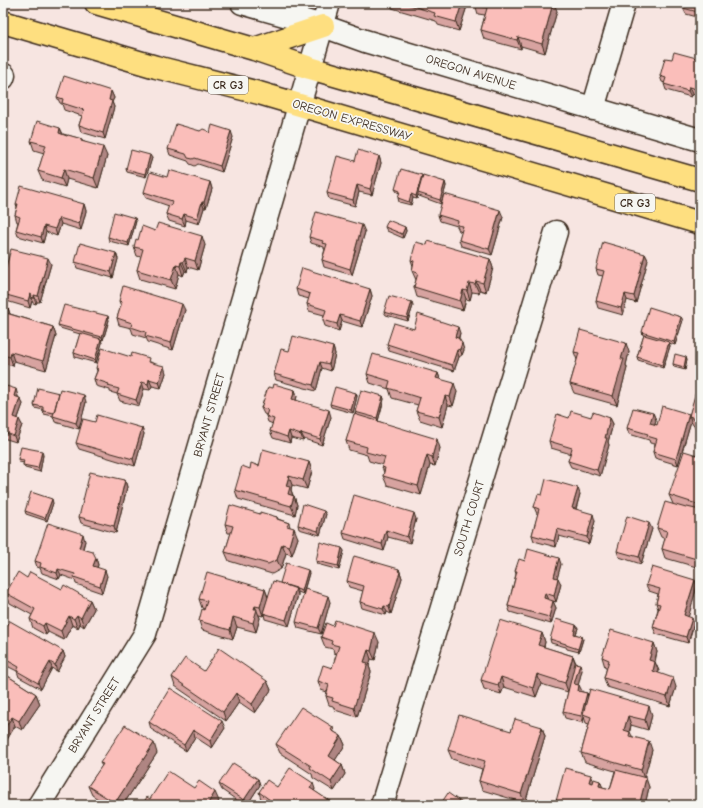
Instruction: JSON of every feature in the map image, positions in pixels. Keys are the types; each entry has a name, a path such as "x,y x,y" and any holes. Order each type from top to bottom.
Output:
{"main road":[{"path":"96,3 254,49 310,68 700,180"},
{"name":"OREGON EXPRESSWAY","path":"3,22 156,67 259,93 700,223"},
{"path":"254,49 323,26"}],"street":[{"name":"OREGON AVENUE","path":"242,3 700,140"},
{"name":"BRYANT STREET","path":"39,805 145,634 329,3"},
{"path":"593,109 624,3"},
{"name":"SOUTH COURT","path":"382,805 556,232"}],"building":[{"path":"403,3 462,3 456,22 434,16 435,13"},
{"path":"475,3 553,3 542,44 518,37 517,40 481,30 487,8"},
{"path":"685,3 700,3 700,27 695,26 698,12 683,8"},
{"path":"674,52 700,59 700,90 689,87 688,91 664,84 666,78 660,76 665,58 672,59"},
{"path":"64,76 111,91 109,100 112,101 103,133 79,125 84,110 62,103 63,99 57,97"},
{"path":"37,121 60,128 59,133 82,139 81,141 103,147 94,178 64,169 61,178 38,171 46,145 31,141"},
{"path":"176,124 200,131 203,129 210,133 212,125 231,131 220,166 195,158 188,158 186,154 168,149"},
{"path":"131,150 150,155 145,174 126,169"},
{"path":"358,150 379,156 370,189 357,185 353,200 327,193 337,156 355,161"},
{"path":"401,169 422,175 416,196 411,194 409,202 398,198 400,191 395,189"},
{"path":"169,170 210,182 197,218 184,214 182,219 166,214 172,201 144,192 150,172 167,177"},
{"path":"423,175 445,182 440,200 418,193"},
{"path":"21,186 84,204 79,224 59,218 55,229 44,226 41,237 16,230 20,217 15,215 18,204 16,204"},
{"path":"444,194 500,210 489,249 459,240 463,226 457,225 458,221 438,215"},
{"path":"114,212 135,218 128,243 108,237"},
{"path":"316,212 362,225 350,269 322,260 327,244 322,243 323,241 309,237"},
{"path":"388,220 405,227 402,234 385,227"},
{"path":"158,223 202,236 195,261 185,258 183,262 181,262 180,266 176,265 171,280 137,270 143,249 134,247 136,239 138,240 142,226 155,231"},
{"path":"428,241 490,259 483,283 476,281 475,284 469,283 467,291 463,290 460,301 414,287 418,273 412,271 414,261 411,260 416,242 427,245"},
{"path":"603,242 645,254 634,296 625,294 621,308 596,301 604,271 596,269"},
{"path":"80,243 116,253 111,272 75,262"},
{"path":"11,249 48,258 38,296 34,295 34,298 31,297 32,295 30,294 28,301 3,294 3,274"},
{"path":"302,268 370,289 360,321 340,315 337,324 323,320 326,310 307,304 310,294 296,289"},
{"path":"123,286 182,304 171,343 145,336 146,332 131,327 132,323 117,318 122,302 119,301"},
{"path":"389,296 412,302 407,318 384,312"},
{"path":"64,305 108,316 102,337 58,325"},
{"path":"3,307 8,308 6,313 53,327 43,361 11,352 10,357 3,355"},
{"path":"649,307 681,317 674,342 642,332"},
{"path":"418,314 458,327 455,337 462,343 460,349 457,350 452,365 387,344 394,323 414,329"},
{"path":"580,330 626,343 621,359 624,359 613,396 570,384 579,353 574,352"},
{"path":"80,333 101,339 95,360 74,353"},
{"path":"644,335 669,342 662,365 637,357"},
{"path":"293,336 333,347 329,364 320,362 313,385 274,374 281,349 289,351"},
{"path":"102,348 131,357 132,353 149,358 148,362 164,366 159,382 149,379 148,384 142,382 136,400 117,394 119,389 108,386 109,384 94,379 98,369 96,368"},
{"path":"373,354 438,373 436,378 454,383 450,397 445,396 439,417 416,411 420,398 388,388 390,381 367,374"},
{"path":"675,354 686,357 684,367 673,364"},
{"path":"699,381 700,421 692,419 692,417 689,416"},
{"path":"274,384 295,390 292,399 329,410 320,439 289,431 287,437 270,431 274,419 266,416 268,410 261,408 268,387 273,388"},
{"path":"3,385 16,389 14,396 20,398 14,417 19,419 14,436 3,432"},
{"path":"335,387 356,393 351,410 330,404"},
{"path":"38,388 59,393 54,413 43,411 43,407 34,405"},
{"path":"60,389 84,395 76,423 53,416"},
{"path":"361,390 383,396 377,418 355,412"},
{"path":"662,406 689,414 676,459 653,452 657,439 647,436 648,434 627,428 633,408 653,413 650,423 657,425"},
{"path":"571,411 591,417 593,412 610,418 605,438 607,438 597,470 568,461 572,448 549,441 557,414 569,418"},
{"path":"354,414 437,439 432,457 427,455 418,486 383,476 385,468 382,467 385,457 366,452 367,447 346,441"},
{"path":"97,415 142,428 133,459 76,443 83,419 95,422"},
{"path":"21,447 42,451 38,468 23,465 24,460 18,459"},
{"path":"263,449 309,462 303,480 289,476 286,486 290,487 288,494 294,496 291,506 235,490 242,466 250,469 251,463 259,466"},
{"path":"684,451 697,455 698,453 700,454 700,505 669,495"},
{"path":"90,472 125,480 114,526 79,517"},
{"path":"546,479 578,488 572,508 593,514 587,537 557,529 554,541 532,535 539,509 534,507 538,494 542,495"},
{"path":"31,492 52,499 45,518 25,511"},
{"path":"354,495 414,513 407,537 386,530 382,544 343,533"},
{"path":"665,502 700,510 700,560 662,549 667,531 657,528"},
{"path":"303,504 324,511 318,531 298,525"},
{"path":"230,505 260,514 260,512 277,517 277,519 289,523 287,526 294,528 289,546 282,544 277,560 268,564 225,552 233,526 225,524"},
{"path":"627,516 649,523 639,557 617,551"},
{"path":"48,523 83,534 79,548 93,552 96,558 93,566 105,570 100,586 74,577 75,574 58,569 57,573 40,567 41,563 35,561"},
{"path":"320,542 342,548 338,566 316,561"},
{"path":"528,549 559,558 554,577 558,578 554,596 545,593 544,598 553,601 549,617 508,606 519,559 525,561"},
{"path":"354,556 399,569 398,571 400,572 389,607 384,606 383,609 360,602 364,586 347,581"},
{"path":"286,563 308,570 302,591 280,583"},
{"path":"652,567 695,580 684,615 692,618 686,637 653,627 660,604 656,603 660,589 646,585"},
{"path":"18,572 27,578 30,572 62,589 64,585 90,600 81,618 77,615 74,619 69,616 61,631 45,623 43,626 30,619 35,609 6,593"},
{"path":"207,572 265,589 260,607 255,606 254,609 257,609 253,623 233,617 230,630 199,621 202,609 204,610 207,601 199,599"},
{"path":"273,581 296,588 286,620 263,613"},
{"path":"305,589 328,596 318,628 296,622"},
{"path":"556,619 576,625 574,634 582,636 578,649 550,639"},
{"path":"335,620 375,633 371,651 368,650 364,662 368,663 354,708 332,701 333,698 326,696 329,685 318,681 323,665 332,668 339,646 331,644 332,641 321,637 326,623 333,626"},
{"path":"500,620 542,633 538,645 573,656 565,683 537,674 533,688 501,677 498,685 481,680"},
{"path":"10,621 63,651 55,665 50,662 38,683 17,671 19,667 3,658 3,633"},
{"path":"611,630 654,643 649,660 655,662 653,671 673,678 667,697 604,678 609,660 602,657"},
{"path":"219,648 267,681 252,704 236,693 223,712 172,677 185,658 204,671"},
{"path":"575,663 580,664 574,684 579,685 578,691 587,693 581,716 563,712"},
{"path":"3,673 36,694 19,721 12,717 3,731"},
{"path":"170,688 222,721 210,741 193,730 184,745 149,722"},
{"path":"590,689 649,706 645,720 628,716 624,730 630,732 629,736 649,741 641,770 581,753 591,717 583,714"},
{"path":"301,707 333,727 331,730 341,736 329,756 342,765 331,782 310,768 311,766 276,744"},
{"path":"459,715 511,731 515,719 542,727 521,794 479,781 485,761 448,750"},
{"path":"125,725 154,743 115,803 88,786 103,764 100,763"},
{"path":"233,763 258,779 244,800 219,784"},
{"path":"290,768 313,783 310,788 331,802 329,805 275,805 259,792 267,780 277,787"},
{"path":"565,768 591,775 589,782 593,783 594,779 600,781 599,786 610,789 616,770 646,778 640,802 636,801 635,805 555,805"},
{"path":"168,771 194,788 199,781 215,792 207,805 142,805 147,797 150,799"},
{"path":"448,793 465,805 440,805"}]}
